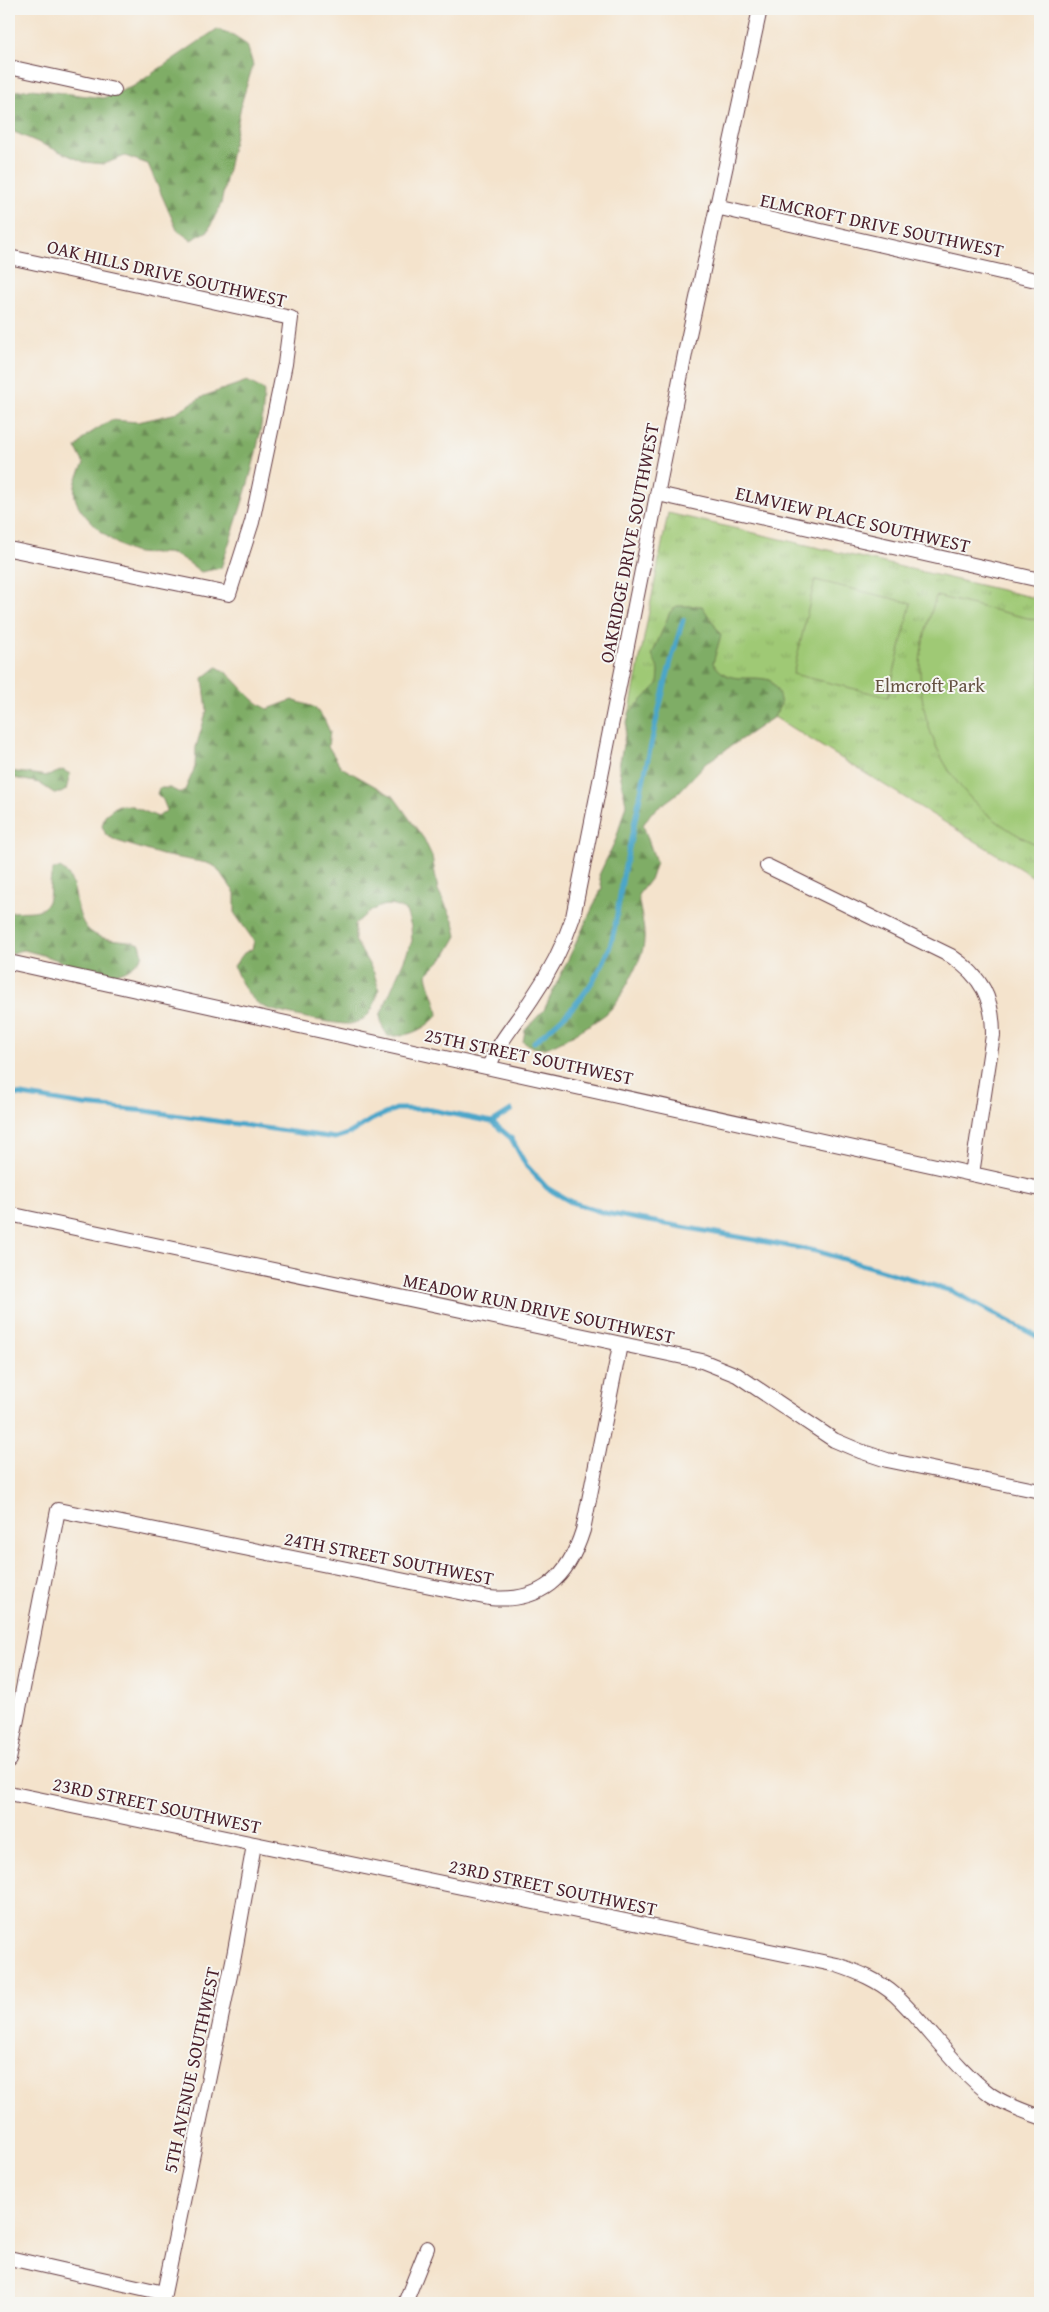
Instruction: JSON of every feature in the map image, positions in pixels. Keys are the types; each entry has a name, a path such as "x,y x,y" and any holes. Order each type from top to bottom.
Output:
{"street":[{"name":"OAKRIDGE DRIVE SOUTHWEST","path":"489,1066 497,1048 530,1002 556,959 573,917 687,344 760,9"},
{"path":"9,66 114,90"},
{"name":"ELMCROFT DRIVE SOUTHWEST","path":"716,207 1040,281"},
{"name":"OAK HILLS DRIVE SOUTHWEST","path":"9,257 291,318 285,364 252,522 229,594 9,549"},
{"name":"ELMVIEW PLACE SOUTHWEST","path":"658,494 1040,580"},
{"path":"767,866 950,956 969,969 985,991 993,1018 993,1035 972,1174"},
{"name":"25TH STREET SOUTHWEST","path":"9,962 489,1066 1040,1189"},
{"name":"MEADOW RUN DRIVE SOUTHWEST","path":"9,1214 702,1361 724,1369 757,1387 834,1440 860,1451 887,1460 1040,1491"},
{"name":"24TH STREET SOUTHWEST","path":"9,1760 58,1510 489,1598 501,1599 526,1596 538,1591 559,1577 573,1558 578,1546 583,1530 620,1345"},
{"name":"23RD STREET SOUTHWEST","path":"9,1793 837,1965 860,1973 894,1995 976,2082 993,2096 1015,2108 1040,2117"},
{"name":"5TH AVENUE SOUTHWEST","path":"163,2298 234,1956 254,1845"},
{"path":"405,2303 427,2248"},
{"path":"9,2258 163,2298"}],"green space":[{"path":"217,29 232,35 247,45 253,65 242,101 221,204 208,231 191,240 177,230 148,164 125,156 104,164 84,162 14,132 9,123 9,92 31,89 103,98 134,86"},
{"path":"247,381 264,390 263,413 249,481 221,568 201,572 184,560 169,553 145,554 133,552 117,544 90,521 75,497 76,480 84,464 76,448 86,436 111,420 138,422 173,414 204,396"},
{"name":"Elmcroft Park","path":"668,513 1040,599 1040,881 753,704 619,767"},
{"path":"815,580 911,603 888,697 793,674"},
{"path":"936,596 1040,621 1040,846 990,816 970,797 952,775 938,751 928,725 922,697 920,667 923,640"},
{"path":"677,606 702,606 721,635 713,663 719,670 732,677 770,680 778,692 781,704 774,717 706,763 678,793 651,813 643,825 656,862 651,878 638,895 643,924 644,945 623,992 603,1016 558,1043 542,1048 534,1047 523,1042 525,1030 544,1010 602,888 599,875 616,839 626,804 619,767 629,713 658,684 659,671 652,655 670,612"},
{"path":"217,667 231,677 254,700 268,709 292,700 314,707 324,719 330,732 328,746 341,767 394,797 424,839 432,856 438,890 454,922 457,936 446,955 427,974 438,1015 427,1025 415,1032 388,1036 383,1028 380,1016 412,941 411,926 406,911 392,905 385,905 373,910 355,924 355,940 374,973 379,990 372,1008 365,1018 353,1023 342,1024 268,1009 252,998 241,983 234,966 244,953 252,949 254,941 235,914 235,893 216,867 207,863 162,855 117,841 106,835 102,826 105,815 118,805 132,806 158,817 167,810 163,800 157,794 159,788 170,788 180,793 185,790 195,767 196,747 207,710 203,678"},
{"path":"63,770 70,774 66,790 61,793 54,793 39,783 9,777 9,771 48,776"},
{"path":"60,868 72,881 78,910 86,927 99,936 140,944 143,955 132,967 120,973 107,974 80,969 24,950 9,953 9,913 37,910 45,906 48,901 52,874 54,869"}],"waterway":[{"path":"534,1042 573,1007 589,987 608,952 658,714 683,620"},
{"path":"9,1093 84,1105 146,1111 335,1138 350,1133 371,1120 396,1109 427,1109 492,1122 511,1138 526,1165 547,1188 571,1202 605,1213 816,1251 952,1291 1040,1338"},
{"path":"492,1122 511,1110"}]}
